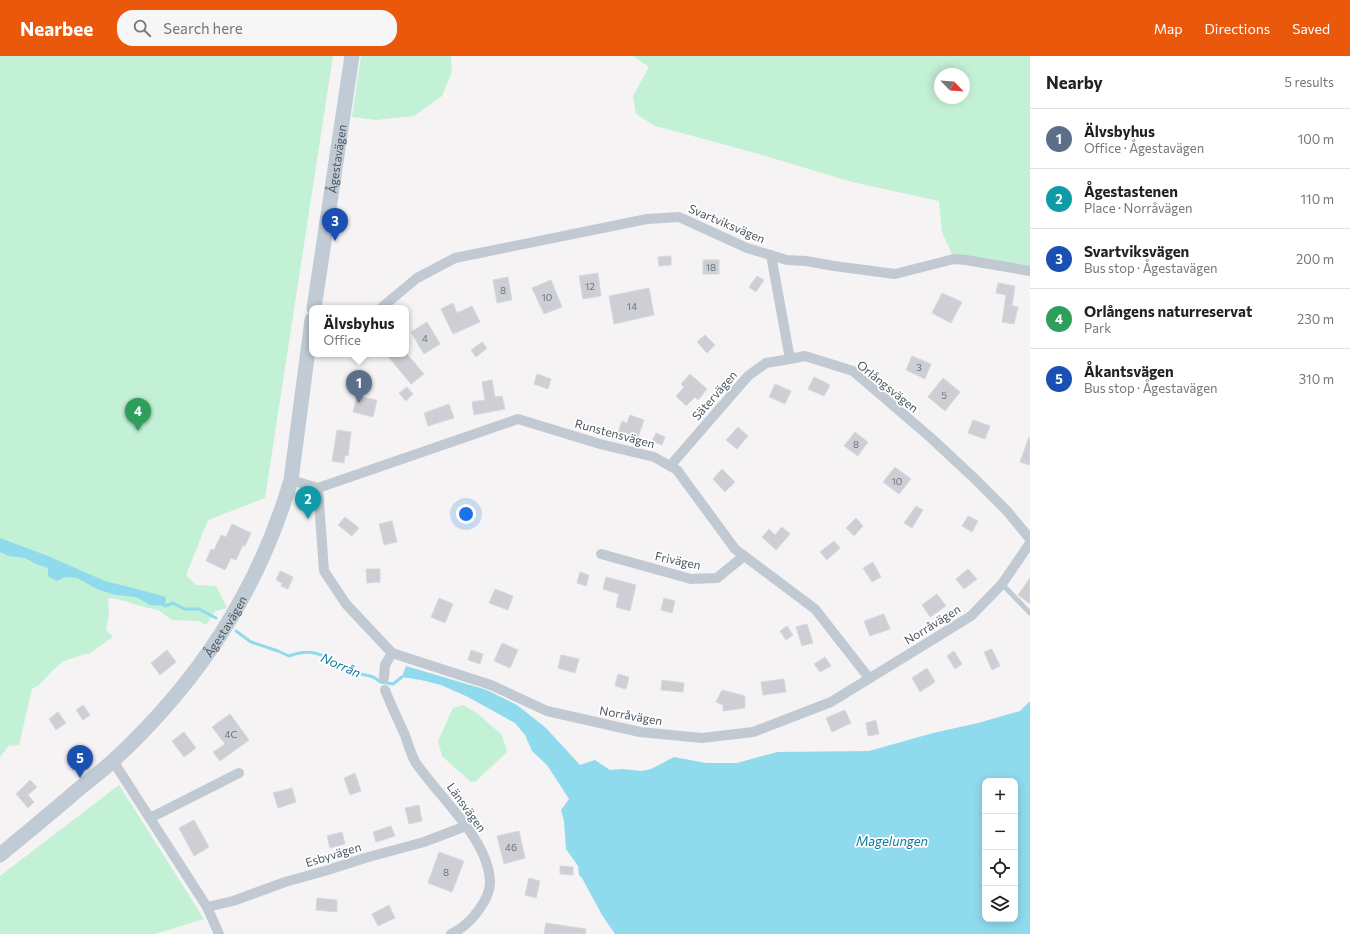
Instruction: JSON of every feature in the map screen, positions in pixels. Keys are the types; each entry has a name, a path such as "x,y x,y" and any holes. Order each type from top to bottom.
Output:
{"main road":[{"name":"Ågestavägen","path":"314,305 352,56"},
{"name":"Ågestavägen","path":"0,855 113,761 156,719 194,673 224,630 250,585 284,504 291,480 309,345"}],"street":[{"name":"Svartviksvägen","path":"385,305 417,278 455,258 647,219 679,217 747,248 787,260 895,274 954,259 1030,271"},
{"path":"771,255 790,359"},
{"name":"Orlångsvägen","path":"790,359 805,356 853,371 930,437 974,478 1007,511 1030,539"},
{"name":"Sätervägen","path":"670,466 748,376 766,363 790,359"},
{"name":"Runstensvägen","path":"318,488 518,419 600,444 654,457 677,470 734,549 815,609 869,678"},
{"path":"291,480 318,488"},
{"name":"Norråvägen","path":"318,488 324,571 346,604 392,653 491,685 547,711 640,732 702,738 753,732 831,702 971,616 1002,584 1030,543"},
{"name":"Frivägen","path":"601,554 692,579 717,578 744,556"},
{"path":"384,678 385,665 392,653"},
{"name":"Länsvägen","path":"385,690 416,762 466,826 481,850 488,866 490,884 486,898 471,920 460,930 451,934"},
{"path":"113,761 207,907 219,934"},
{"path":"150,818 239,773"},
{"name":"Esbyvägen","path":"207,907 233,901 286,882 424,842 466,826"}],"lane":[{"path":"1002,584 1030,613"}],"green space":[{"path":"0,56 333,56 265,498 208,520 186,575 196,585 216,586 227,608 215,611 206,625 199,621 172,620 158,610 125,601 111,598 108,599 109,614 106,630 113,637 89,654 64,661 39,685 32,689 19,745 11,746 10,744 0,757"},
{"path":"361,56 451,56 452,72 442,96 414,116 376,120 352,117"},
{"path":"633,56 1030,56 1030,271 954,259 942,232 939,201 852,182 759,154 655,126 636,114 633,96 649,67"},
{"path":"463,705 478,714 502,735 507,752 476,781 471,782 442,756 438,741 453,708"},
{"path":"119,785 204,919 155,934 0,934 0,876"}],"water":[{"path":"0,538 48,556 105,581 166,597 165,606 150,605 136,597 116,595 99,590 77,578 65,577 57,581 48,576 48,568 25,558 9,556 0,552"},
{"name":"Magelungen","path":"406,666 487,690 517,705 546,728 580,765 595,760 610,770 622,769 642,771 651,769 674,757 706,763 737,763 777,752 869,751 1020,711 1030,701 1030,934 615,934 602,915 579,875 578,866 566,849 564,821 561,810 569,799 547,765 532,751 525,735 515,723 468,697 441,685 402,677"}],"building":[{"path":"671,256 671,265 659,266 658,257"},
{"path":"703,260 719,260 719,274 703,274"},
{"path":"598,273 601,296 583,299 579,276"},
{"path":"757,276 764,280 756,292 749,287"},
{"path":"508,277 512,300 497,303 493,280"},
{"path":"551,280 562,307 544,314 532,288"},
{"path":"998,283 1015,286 1012,306 1018,307 1014,324 1002,322 1006,295 996,293"},
{"path":"649,288 654,315 614,324 609,296"},
{"path":"942,293 962,302 951,323 932,313"},
{"path":"453,303 457,313 472,306 480,322 453,334 441,309"},
{"path":"427,322 440,344 424,354 411,332"},
{"path":"705,335 715,345 707,353 697,342"},
{"path":"482,342 487,348 476,357 471,350"},
{"path":"409,356 424,374 411,384 388,357"},
{"path":"912,356 931,364 925,379 906,370"},
{"path":"537,374 551,379 548,389 534,384"},
{"path":"690,374 707,389 698,400 695,397 686,406 676,396 684,387 681,384"},
{"path":"814,377 830,385 824,396 808,389"},
{"path":"943,378 960,392 945,411 928,397"},
{"path":"492,380 495,397 502,396 505,409 474,415 472,402 485,400 482,382"},
{"path":"775,384 791,391 785,404 769,397"},
{"path":"407,387 413,394 406,401 399,393"},
{"path":"357,396 377,400 373,417 353,412"},
{"path":"449,404 454,418 428,426 424,413"},
{"path":"630,415 644,420 637,440 618,433 622,421 627,423"},
{"path":"973,420 990,426 985,439 968,433"},
{"path":"738,427 748,436 737,449 726,440"},
{"path":"337,430 351,432 348,456 345,455 344,463 332,461"},
{"path":"855,432 868,442 858,456 844,446"},
{"path":"656,433 665,437 662,445 652,441"},
{"path":"1029,437 1030,438 1030,465 1020,462"},
{"path":"895,467 911,479 899,494 883,482"},
{"path":"722,469 735,482 725,492 713,479"},
{"path":"916,506 923,510 912,528 904,523"},
{"path":"968,516 978,521 972,532 962,526"},
{"path":"345,517 359,528 352,536 338,525"},
{"path":"856,518 863,526 854,536 846,528"},
{"path":"392,521 397,542 384,545 379,524"},
{"path":"232,524 251,533 236,560 231,558 225,570 206,561 211,549 214,550 221,535 226,537"},
{"path":"782,527 790,534 776,550 762,537 769,529 775,535"},
{"path":"834,541 840,548 827,560 820,552"},
{"path":"873,562 881,577 872,582 863,568"},
{"path":"366,569 380,569 380,582 367,583"},
{"path":"968,569 977,579 964,589 956,579"},
{"path":"280,571 293,577 288,589 281,586 282,583 276,580"},
{"path":"580,572 589,575 586,586 577,583"},
{"path":"606,577 636,585 630,611 616,607 619,594 603,589"},
{"path":"1030,578 1030,604 1018,595"},
{"path":"495,589 513,596 508,610 489,603"},
{"path":"937,594 946,606 930,617 922,605"},
{"path":"439,598 453,604 445,623 431,617"},
{"path":"664,598 675,601 672,613 661,610"},
{"path":"884,614 890,629 870,636 864,621"},
{"path":"807,624 813,643 802,646 796,627"},
{"path":"787,626 793,635 786,640 780,631"},
{"path":"502,643 518,650 510,668 494,661"},
{"path":"992,649 1000,666 992,670 984,652"},
{"path":"167,650 176,662 160,675 151,663"},
{"path":"471,650 483,654 480,664 468,660"},
{"path":"954,651 962,664 955,669 947,656"},
{"path":"561,655 579,659 575,673 558,668"},
{"path":"825,657 831,666 820,672 814,664"},
{"path":"927,668 935,682 920,692 912,678"},
{"path":"618,674 629,677 626,689 615,686"},
{"path":"784,679 786,692 763,695 761,682"},
{"path":"662,680 684,683 683,692 661,690"},
{"path":"722,690 745,696 745,708 723,711 723,705 716,702"},
{"path":"83,705 90,715 83,720 76,710"},
{"path":"845,710 851,723 832,732 826,718"},
{"path":"58,712 66,723 56,730 49,719"},
{"path":"230,714 249,740 220,761 213,752 225,744 212,727"},
{"path":"876,720 879,734 868,736 866,723"},
{"path":"184,732 196,748 184,757 172,741"},
{"path":"355,773 361,791 350,795 344,778"},
{"path":"30,780 37,787 28,795 34,802 28,808 16,794"},
{"path":"292,788 296,802 278,808 273,793"},
{"path":"419,805 422,821 409,824 405,808"},
{"path":"194,820 209,847 194,856 179,828"},
{"path":"391,826 395,836 376,842 373,832"},
{"path":"519,831 525,858 504,864 497,836"},
{"path":"342,832 345,844 330,848 327,836"},
{"path":"439,852 464,861 452,892 428,883"},
{"path":"560,866 573,867 573,875 560,874"},
{"path":"529,878 540,881 536,898 525,895"},
{"path":"317,898 337,900 337,912 316,910"},
{"path":"389,905 395,918 378,926 372,914"},
{"path":"546,923 586,929 585,934 544,934"}],"waterway":[{"name":"Norrån","path":"165,606 173,603 184,609 199,609 216,618"},
{"name":"Norrån","path":"236,631 251,642 289,656 309,652 318,654 360,674 373,677 381,682 393,684 402,677"}],"place":[{"name":"Svartviksvägen","path":"335,241"},
{"name":"Älvsbyhus","path":"359,403"},
{"name":"Orlångens naturreservat","path":"138,431"},
{"name":"Ågestastenen","path":"308,519"},
{"name":"Åkantsvägen","path":"80,778"}]}
